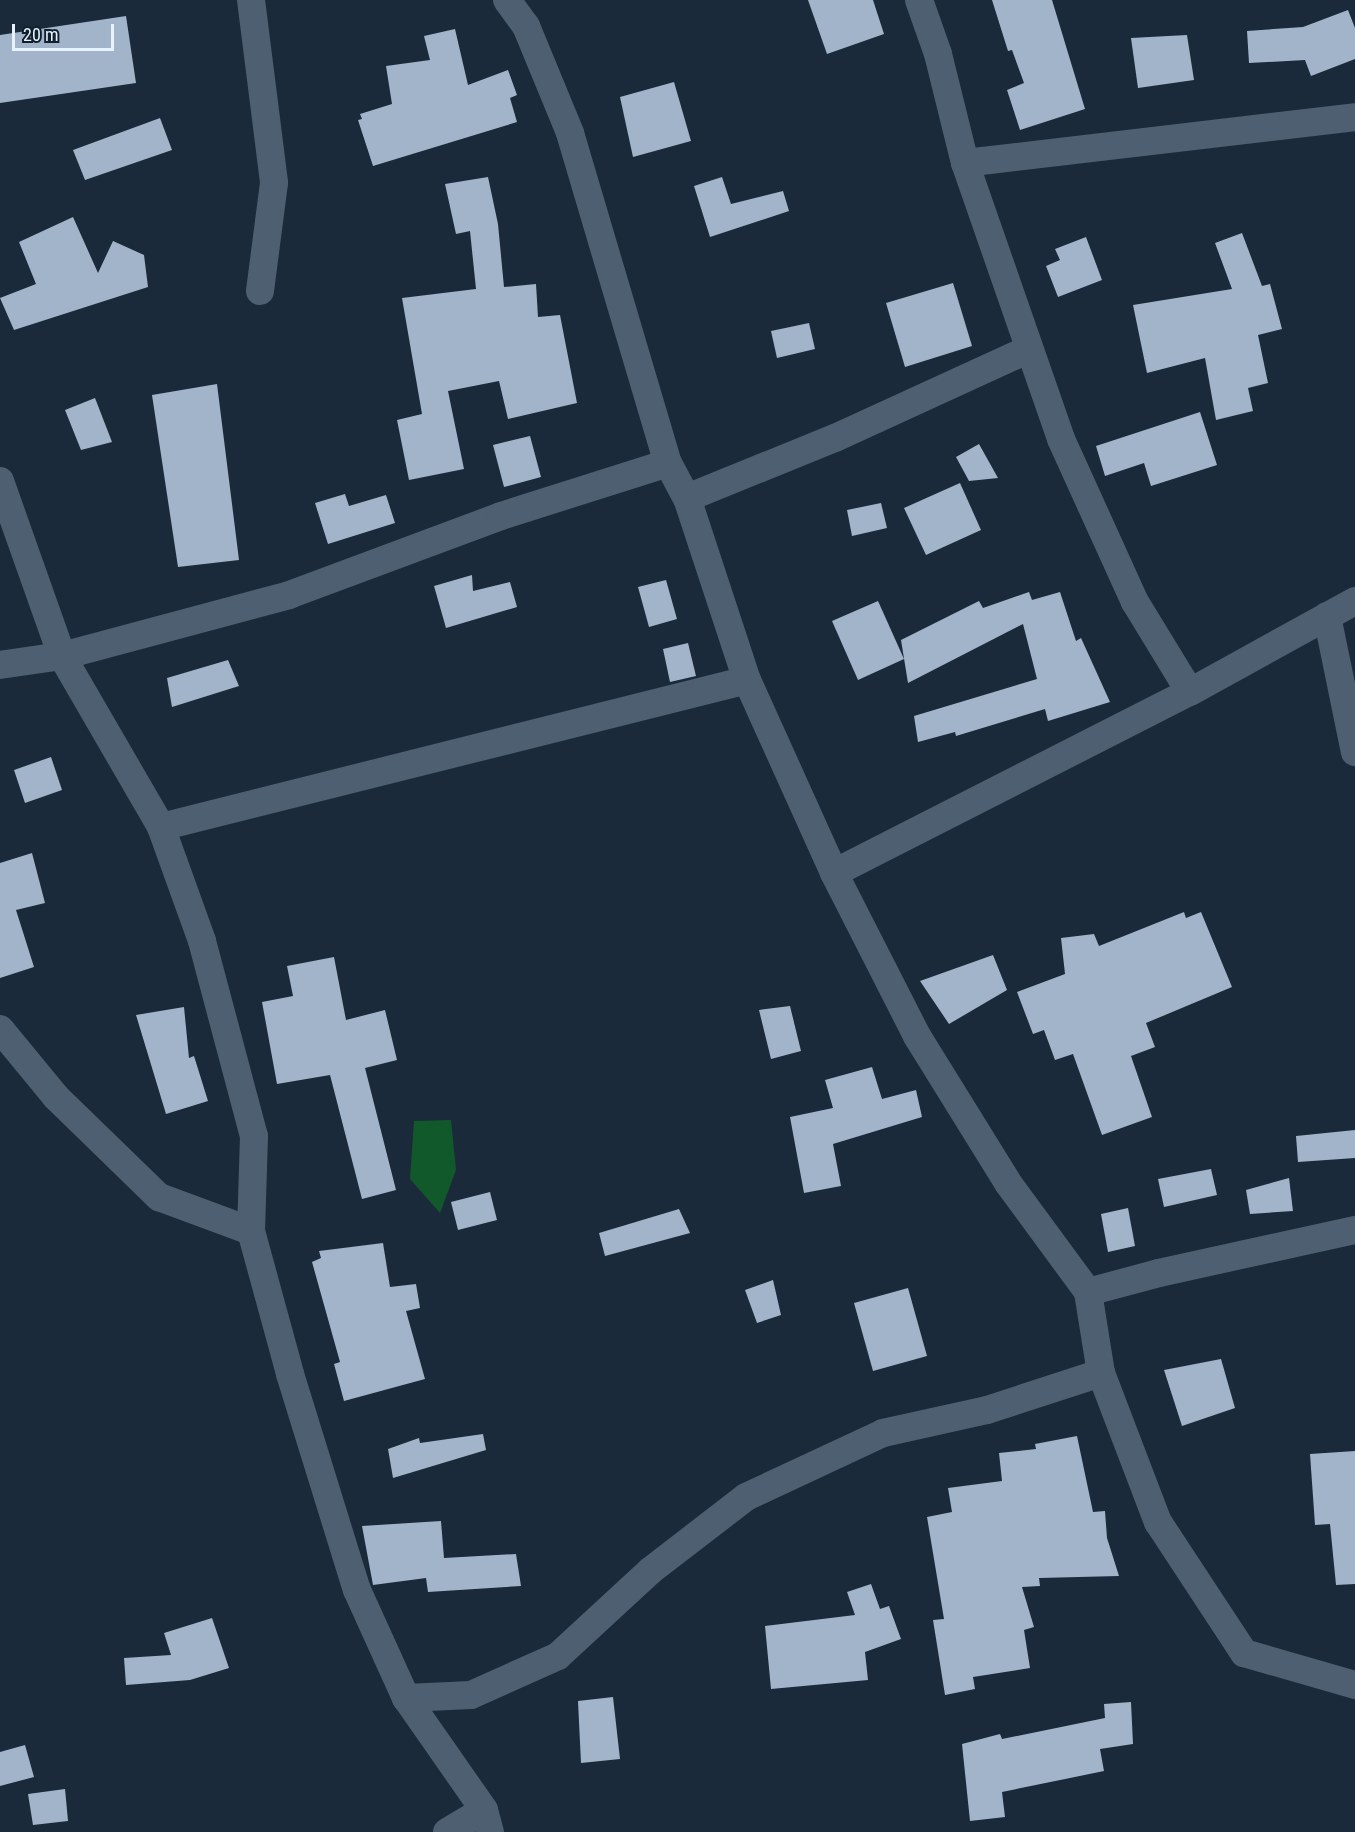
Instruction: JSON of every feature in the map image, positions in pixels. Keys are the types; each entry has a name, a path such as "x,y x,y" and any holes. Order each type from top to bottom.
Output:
{"street":[{"path":"251,0 274,183 260,291"},
{"path":"507,0 525,26 570,133 668,463 687,498 747,680 834,873 917,1036 1008,1183 1088,1293 1101,1373 1158,1522 1244,1653 1355,1685"},
{"path":"919,0 938,54 965,163 1027,350 1061,440 1135,602 1190,692"},
{"path":"965,163 1355,117"},
{"path":"687,498 835,438 1027,350"},
{"path":"0,665 62,657 290,596 501,516 668,463"},
{"path":"0,481 62,657 161,827 202,941 254,1136 251,1231 290,1374 357,1590 406,1698 487,1821 447,1832"},
{"path":"834,873 1190,692 1355,601"},
{"path":"1327,616 1355,752"},
{"path":"161,827 747,680"},
{"path":"0,1029 56,1096 159,1197 251,1231"},
{"path":"1088,1293 1159,1272 1355,1230"},
{"path":"406,1698 471,1695 558,1656 650,1571 746,1497 883,1433 987,1410 1101,1373"}],"green space":[{"path":"451,1120 456,1170 440,1213 410,1179 414,1121"}],"building":[{"path":"808,0 873,0 884,34 827,54"},
{"path":"992,0 1052,0 1085,109 1020,130 1007,90 1024,83 1012,50 1008,51"},
{"path":"1348,10 1355,28 1355,59 1311,76 1305,60 1249,63 1247,31 1303,27"},
{"path":"126,16 136,83 0,103 0,35"},
{"path":"455,29 468,85 508,70 517,95 510,98 517,122 373,166 358,120 362,119 360,114 392,104 386,66 430,60 424,36"},
{"path":"1187,35 1194,80 1138,88 1131,38"},
{"path":"674,82 691,141 633,157 620,97"},
{"path":"160,118 172,150 85,180 73,150"},
{"path":"488,177 498,224 504,287 536,284 538,317 560,315 577,403 508,419 499,381 448,391 464,469 409,480 397,420 422,414 402,298 476,289 470,231 456,234 445,184"},
{"path":"722,177 731,204 783,191 789,211 710,237 694,186"},
{"path":"73,217 98,273 113,241 144,255 148,287 14,330 0,298 36,284 19,242"},
{"path":"1242,233 1262,286 1270,284 1282,329 1258,335 1268,383 1248,388 1253,411 1216,420 1205,358 1147,373 1133,305 1232,289 1215,243"},
{"path":"1086,237 1102,280 1058,297 1046,266 1060,260 1055,249"},
{"path":"953,283 972,346 905,367 886,303"},
{"path":"809,323 815,349 777,358 771,331"},
{"path":"217,384 239,560 178,567 152,395"},
{"path":"95,398 112,442 81,450 65,410"},
{"path":"1200,412 1217,465 1151,486 1144,463 1105,476 1096,446"},
{"path":"530,436 541,477 504,487 493,445"},
{"path":"979,444 998,478 969,481 956,457"},
{"path":"960,483 981,530 926,555 904,508"},
{"path":"345,494 349,506 386,495 395,523 328,544 315,503"},
{"path":"881,503 887,528 852,536 847,510"},
{"path":"472,575 473,591 510,582 517,607 446,628 434,586"},
{"path":"666,580 677,619 649,627 638,587"},
{"path":"1029,592 1032,600 1060,592 1076,641 1081,638 1110,702 1048,721 1045,709 956,736 955,732 918,742 914,716 1037,679 1023,624 908,683 901,640 979,601 983,608"},
{"path":"878,601 904,659 858,680 832,621"},
{"path":"688,643 696,676 670,682 663,649"},
{"path":"228,660 239,686 172,707 167,678"},
{"path":"51,757 62,790 25,803 14,770"},
{"path":"32,853 45,903 16,910 34,967 0,978 0,863"},
{"path":"1184,912 1186,918 1201,912 1232,987 1146,1023 1155,1047 1131,1056 1152,1117 1102,1135 1073,1054 1055,1060 1044,1030 1033,1034 1017,992 1065,974 1061,938 1094,934 1099,946"},
{"path":"993,955 1007,990 949,1024 920,981"},
{"path":"334,957 346,1020 385,1010 397,1060 365,1068 396,1190 362,1199 330,1075 277,1084 262,1002 293,996 287,966"},
{"path":"790,1006 801,1051 771,1059 759,1010"},
{"path":"184,1007 189,1058 194,1056 208,1101 166,1114 136,1015"},
{"path":"872,1067 882,1099 916,1090 922,1117 833,1144 841,1186 804,1193 790,1117 833,1108 825,1080"},
{"path":"1355,1130 1355,1158 1298,1162 1296,1136"},
{"path":"1211,1169 1217,1195 1164,1207 1158,1179"},
{"path":"1289,1178 1293,1211 1250,1214 1246,1190"},
{"path":"490,1192 497,1220 458,1230 451,1202"},
{"path":"1128,1208 1135,1246 1108,1252 1101,1214"},
{"path":"679,1209 690,1233 605,1256 599,1233"},
{"path":"383,1243 390,1287 416,1284 420,1308 406,1311 425,1379 344,1401 334,1364 340,1362 312,1262 321,1258 319,1251"},
{"path":"773,1280 781,1315 757,1323 745,1290"},
{"path":"908,1288 927,1356 873,1371 854,1303"},
{"path":"1221,1359 1235,1408 1182,1426 1164,1370"},
{"path":"483,1434 486,1450 393,1478 388,1449 419,1438 420,1443"},
{"path":"1077,1436 1093,1512 1105,1511 1107,1538 1119,1576 1039,1578 1040,1586 1022,1587 1034,1627 1024,1630 1030,1668 973,1677 975,1689 945,1695 933,1620 944,1619 927,1517 952,1512 948,1488 1002,1481 999,1453 1036,1449 1035,1444"},
{"path":"1355,1451 1355,1584 1336,1585 1330,1524 1315,1525 1310,1454"},
{"path":"441,1521 444,1558 516,1554 521,1586 428,1592 426,1578 373,1585 362,1526"},
{"path":"871,1584 880,1609 889,1606 901,1639 865,1652 868,1680 771,1689 765,1626 855,1615 847,1592"},
{"path":"212,1618 229,1668 190,1680 126,1685 124,1658 171,1655 164,1633"},
{"path":"613,1697 620,1759 581,1763 578,1701"},
{"path":"1131,1702 1133,1744 1100,1749 1104,1771 1002,1792 1005,1817 970,1821 962,1744 1000,1734 1002,1739 1105,1718 1104,1704"},
{"path":"25,1745 34,1777 0,1786 0,1752"},
{"path":"65,1789 68,1821 33,1825 28,1794"}]}
